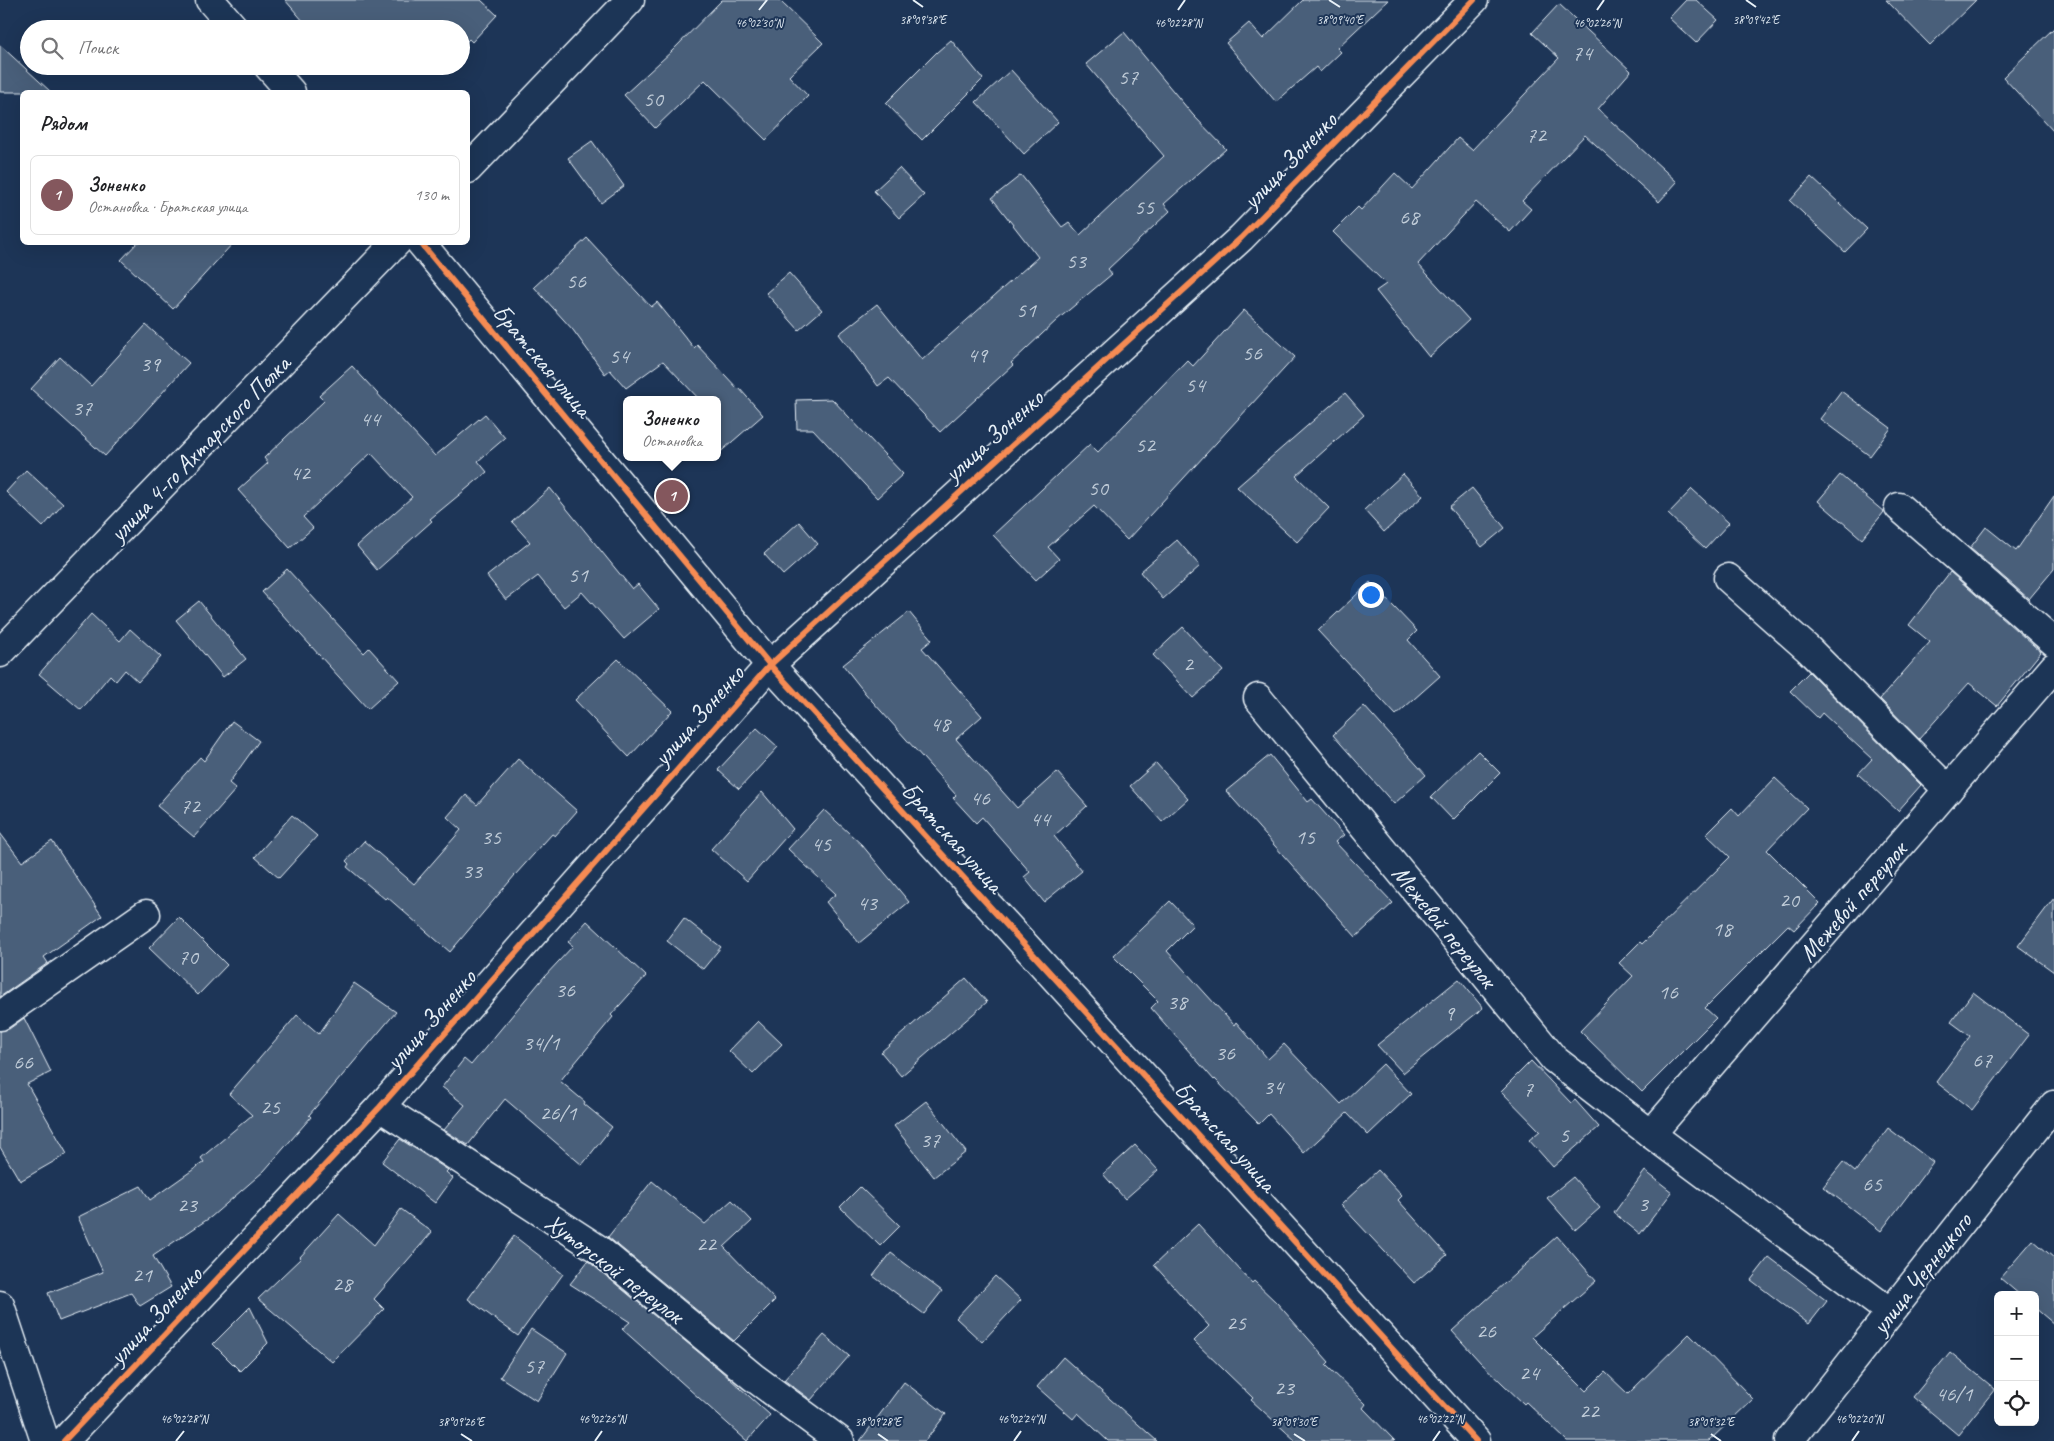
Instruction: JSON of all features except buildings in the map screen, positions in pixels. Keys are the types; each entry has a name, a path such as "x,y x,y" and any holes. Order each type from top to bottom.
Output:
{"street":[{"path":"210,0 227,20"},
{"path":"470,167 630,0"},
{"name":"улица Зоненко","path":"64,1441 380,1107 770,665 1241,238 1474,0"},
{"path":"276,75 288,90"},
{"name":"улица 4-го Ахтарского Полка","path":"0,653 394,245"},
{"name":"Братская улица","path":"422,245 770,665 1476,1441"},
{"path":"1898,507 2054,642"},
{"path":"1728,578 1808,649 1948,790"},
{"name":"Межевой переулок","path":"1651,1134 2054,667"},
{"name":"Межевой переулок","path":"1258,698 1554,1059 1651,1134 1890,1312"},
{"path":"0,1016 146,914"},
{"name":"улица Чернецкого","path":"1789,1441 2054,1104"},
{"name":"Хуторской переулок","path":"380,1107 598,1249 754,1377 840,1441"},
{"path":"0,1305 46,1441"}],"cycle path":[{"path":"64,1441 380,1107 770,665 1241,238 1474,0"},
{"path":"422,245 770,665 1476,1441"}],"place":[{"name":"Зоненко","path":"672,496"}]}
